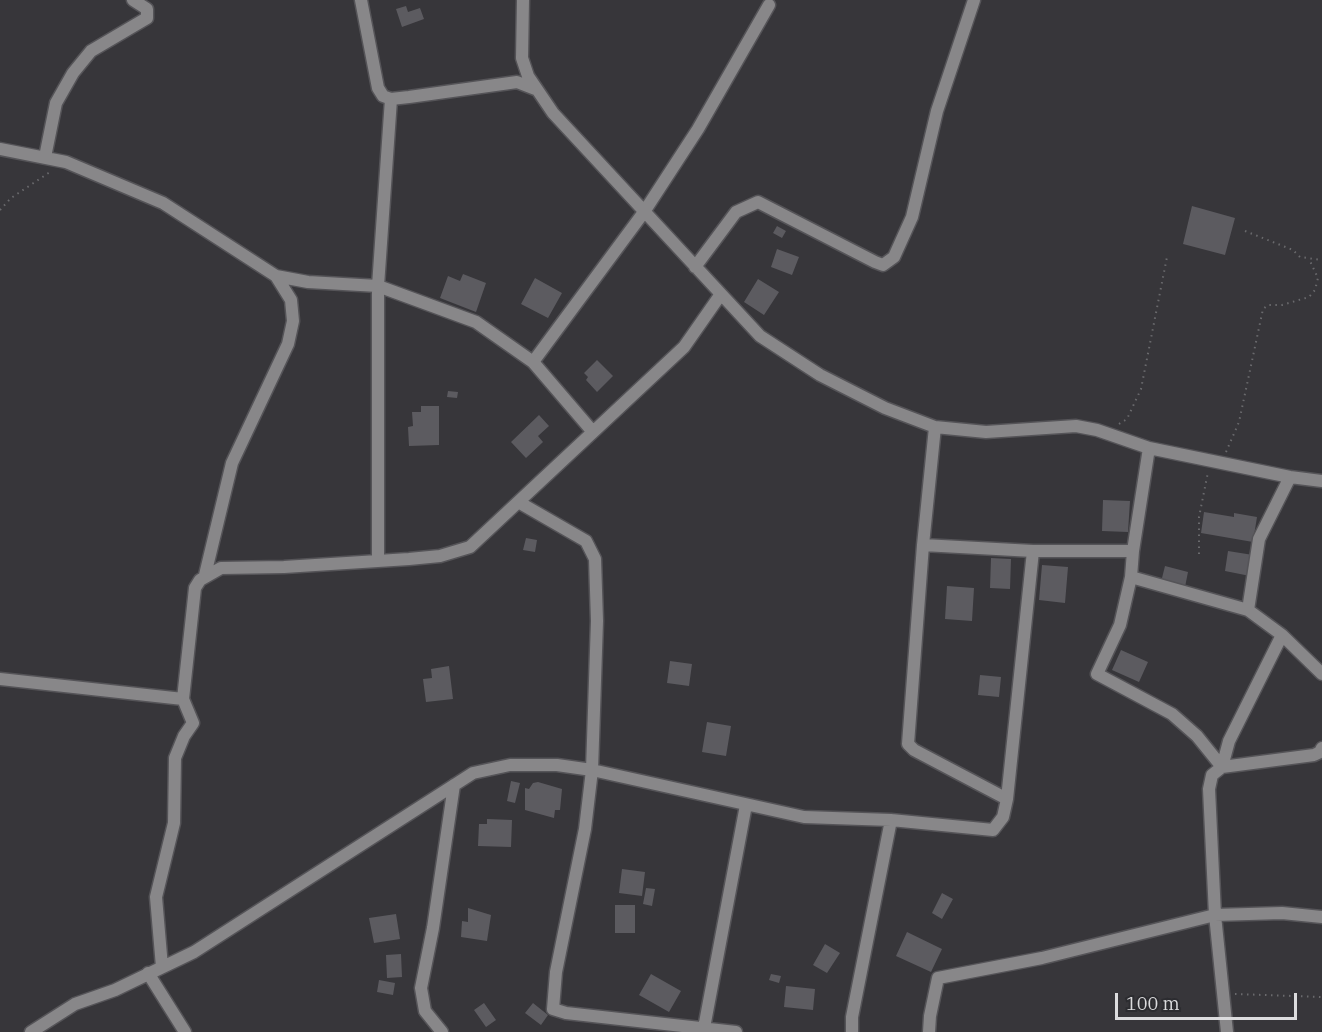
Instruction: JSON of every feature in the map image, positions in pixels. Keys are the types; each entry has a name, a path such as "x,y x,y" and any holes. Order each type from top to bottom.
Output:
{"street":[{"path":"45,157 56,103 73,73 91,51 147,18 147,9 133,0"},
{"path":"361,0 378,88 383,96 391,99 517,82 536,89"},
{"path":"523,0 522,58 536,89 553,113 760,336 820,375 885,408 935,427 986,432 1029,431 1076,426 1097,430 1149,448 1290,477 1322,481"},
{"path":"694,267 736,212 758,202 875,262 883,265 894,257 912,217 937,111 974,0"},
{"path":"533,362 645,212 698,129 769,5"},
{"path":"378,560 378,286 391,99"},
{"path":"0,149 66,162 163,203 276,276 308,282 378,286 476,322 533,362 593,432"},
{"path":"162,967 156,897 174,822 175,758 181,742 194,723 183,699 195,588 205,575 232,463 293,321 291,300 276,276"},
{"path":"205,575 221,568 284,567 440,556 470,547 520,503 684,347 721,294"},
{"path":"935,427 923,545 908,744 914,750 1007,799"},
{"path":"1149,448 1132,551 1131,577 1120,625 1098,674 1172,714 1197,736 1222,768"},
{"path":"1248,610 1259,539 1290,477"},
{"path":"520,503 586,541 595,558 597,621 592,770 585,829 556,972 553,1009 566,1013 736,1032"},
{"path":"923,545 1033,551 1132,551"},
{"path":"32,1032 75,1004 115,990 220,936 413,809 472,773 510,765 532,764 592,770 804,817 891,820 993,830 1003,817 1007,799 1033,551"},
{"path":"1131,577 1248,610 1282,635 1322,674"},
{"path":"1222,768 1229,741 1282,635"},
{"path":"0,679 183,699"},
{"path":"1227,1032 1215,915 1209,789 1212,775 1222,768 1314,755 1320,753 1322,748"},
{"path":"442,1032 425,1011 421,988 434,928 454,785"},
{"path":"704,1028 746,805"},
{"path":"852,1032 852,1017 891,820"},
{"path":"929,1032 938,978 1042,958 1215,915 1282,913 1322,917"},
{"path":"148,973 184,1032"}],"path":[{"path":"0,210 19,193 66,162"},
{"path":"1245,231 1309,259 1322,260"},
{"path":"1097,430 1116,426 1127,419 1141,388 1167,257"},
{"path":"1199,554 1199,517 1216,462 1239,422 1263,309 1268,305 1282,305 1309,297 1315,290 1318,278 1309,259"},
{"path":"1224,994 1322,997"}],"building":[{"path":"406,6 408,12 420,8 424,19 402,27 396,9"},
{"path":"1192,206 1235,218 1225,255 1183,244"},
{"path":"777,226 786,231 782,238 773,233"},
{"path":"777,249 799,257 792,275 771,267"},
{"path":"463,274 486,283 476,312 440,298 448,276 460,281"},
{"path":"535,278 562,293 548,318 521,304"},
{"path":"758,279 779,292 764,315 744,302"},
{"path":"597,360 613,376 597,392 586,380 588,377 584,373"},
{"path":"448,391 458,392 457,398 447,397"},
{"path":"421,406 439,406 439,445 409,446 408,427 413,426 412,412 421,412"},
{"path":"539,415 549,426 538,436 543,442 526,458 511,442"},
{"path":"1103,500 1130,501 1128,532 1102,531"},
{"path":"1204,512 1234,517 1234,513 1257,517 1253,542 1201,533"},
{"path":"526,538 537,540 535,552 523,550"},
{"path":"1228,551 1253,555 1250,576 1225,571"},
{"path":"991,558 1011,559 1010,589 990,588"},
{"path":"1042,565 1068,567 1065,603 1039,600"},
{"path":"1165,566 1188,572 1185,587 1161,582"},
{"path":"947,586 974,588 972,621 945,619"},
{"path":"1121,650 1148,662 1139,682 1112,670"},
{"path":"670,661 692,664 689,686 667,683"},
{"path":"449,666 453,699 426,702 423,679 432,678 431,669"},
{"path":"980,675 1001,677 999,697 978,695"},
{"path":"707,722 731,726 726,756 702,752"},
{"path":"511,781 520,783 515,803 507,801"},
{"path":"538,782 562,789 560,810 555,810 554,818 525,810 525,788 529,789 533,783"},
{"path":"487,819 512,820 511,847 478,846 479,824 487,824"},
{"path":"622,869 645,872 642,896 619,893"},
{"path":"646,888 655,889 652,906 643,904"},
{"path":"942,893 953,899 942,919 932,913"},
{"path":"615,905 635,905 635,933 615,933"},
{"path":"468,908 491,915 487,941 461,937 462,921 468,922"},
{"path":"396,914 400,939 374,943 369,918"},
{"path":"907,932 942,949 931,972 896,956"},
{"path":"825,944 840,953 827,973 813,965"},
{"path":"401,954 402,977 387,978 386,955"},
{"path":"651,974 681,991 669,1012 639,995"},
{"path":"771,974 781,976 779,983 769,980"},
{"path":"379,980 395,983 393,995 377,992"},
{"path":"786,986 815,989 813,1010 784,1007"},
{"path":"484,1003 496,1020 486,1027 474,1010"},
{"path":"533,1003 548,1015 541,1025 525,1013"}]}
